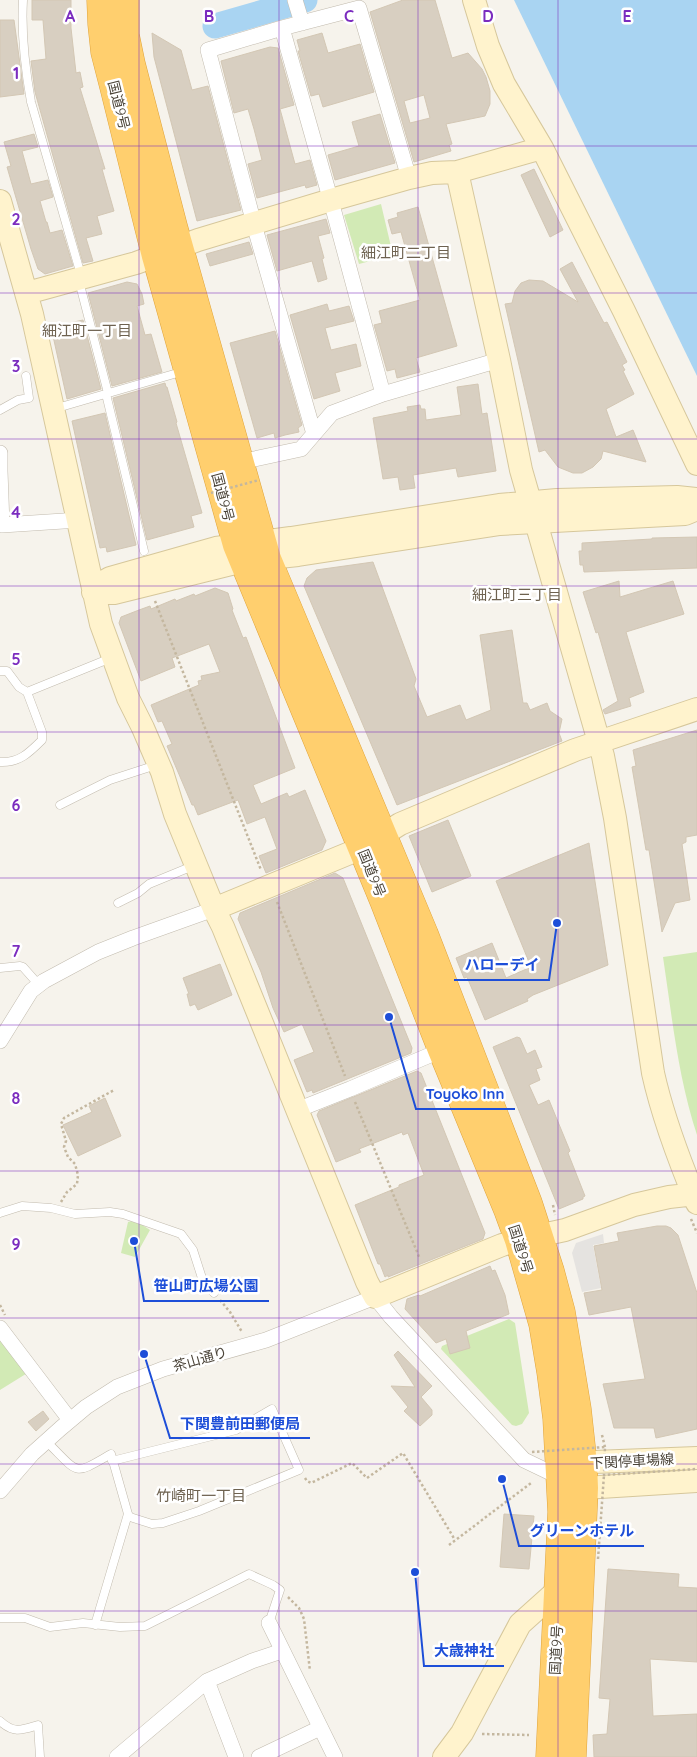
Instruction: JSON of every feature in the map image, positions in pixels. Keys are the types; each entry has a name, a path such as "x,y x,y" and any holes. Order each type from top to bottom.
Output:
{"highway":[{"name":"国道9号","path":"120,2 102,24 106,52 168,252 252,552 372,841 442,1050 529,1237 561,1312 590,1483 572,1757"},
{"name":"国道9号","path":"168,252 250,471 252,552"},
{"name":"国道9号","path":"372,841 424,934 529,1237"},
{"name":"国道9号","path":"550,1757 562,1512 590,1483"}],"street":[{"path":"295,0 302,23"},
{"path":"474,0 488,46 504,84 542,148 624,311 697,464"},
{"path":"488,0 504,51 542,148"},
{"path":"314,434 254,223 208,50 360,8 409,178"},
{"path":"282,28 383,394"},
{"path":"27,294 168,252 198,240 331,200 409,178 432,173 457,172 542,148"},
{"path":"375,1297 498,1247 529,1237 565,1230 634,1205 669,1197 696,1197 671,1139 657,1090 615,818 599,742 521,470 499,360 457,172"},
{"path":"0,201 27,294 101,624 128,698 162,772 175,814 223,927 367,1282 375,1297 391,1317 524,1460 548,1472 590,1483"},
{"path":"250,471 301,448 332,413 383,394 499,360"},
{"path":"0,453 2,525 79,520"},
{"path":"533,512 677,497 697,499"},
{"path":"93,592 100,583 110,578 216,548 252,552 291,538 498,505 533,512 685,514 697,509"},
{"path":"0,1041 31,991 98,952 214,909 372,841 400,824 599,742 697,709"},
{"path":"297,1110 442,1050"},
{"name":"茶山通り","path":"0,1491 32,1454 70,1420 106,1393 139,1377 266,1340 375,1297"},
{"path":"0,1328 70,1420"},
{"name":"下関停車場線","path":"590,1483 697,1458"},
{"name":"下関停車場線","path":"590,1483 697,1481"},
{"path":"444,1757 460,1737 520,1624 559,1589"},
{"path":"269,1623 335,1757"},
{"path":"117,1757 207,1681 252,1661 282,1651"},
{"path":"207,1681 236,1757"},
{"path":"259,1757 320,1728"}],"lane":[{"path":"23,0 22,28 26,76 31,102 80,279 144,551"},
{"path":"64,406 174,374"},
{"path":"0,410 18,400 28,398 26,376"},
{"path":"27,692 114,656"},
{"path":"0,671 7,671 19,687 27,692 42,732 42,740 17,760 11,763 0,762"},
{"path":"60,805 110,780 147,768"},
{"path":"118,903 138,893 149,884 188,868"},
{"path":"0,968 23,967 39,985"},
{"path":"0,1213 22,1206 59,1210 75,1214 110,1212 123,1214 182,1234 192,1250 202,1278 214,1293"},
{"path":"51,1446 74,1469 83,1470 111,1454 112,1461 128,1514 130,1517 152,1524 163,1523 199,1511 299,1470 272,1409 236,1430 112,1461"},
{"path":"95,1625 128,1514"},
{"path":"0,1618 25,1618 50,1627 84,1623 120,1627 145,1626 249,1574 280,1590 269,1623"},
{"path":"0,1722 7,1728 14,1730 38,1725 40,1757"}],"path":[{"path":"211,493 250,471"},
{"path":"153,597 264,878"},
{"path":"277,902 350,1089 423,1267"},
{"path":"59,1210 62,1198 77,1184 78,1175 75,1164 68,1157 64,1147 66,1141 61,1124 64,1118 114,1090"},
{"path":"553,1205 554,1212"},
{"path":"695,1227 697,1233"},
{"path":"214,1293 230,1312 244,1337"},
{"path":"598,1559 590,1483 606,1445 602,1435"},
{"path":"597,1436 606,1445"},
{"path":"532,1452 606,1445"},
{"path":"299,1470 307,1481 311,1482 352,1463 367,1478 403,1453 455,1540"},
{"path":"590,1483 697,1469"},
{"path":"449,1545 531,1483"},
{"path":"280,1590 299,1608 304,1619 310,1681 310,1689 305,1698"},
{"path":"478,1734 529,1735"}],"green space":[{"path":"381,204 393,255 359,264 344,215"},
{"path":"697,952 697,1135 680,1069 663,957"},
{"path":"135,1220 150,1230 135,1257 121,1253 128,1222"},
{"path":"509,1319 515,1323 529,1413 522,1424 516,1426 512,1425 441,1349 442,1346"},
{"path":"0,1336 29,1372 0,1390"}],"shaded area":[{"path":"603,1234 604,1243 593,1245 601,1288 582,1292 572,1253 576,1243"}],"water":[{"path":"514,0 697,0 697,376"}],"building":[{"path":"32,0 71,0 71,28 76,73 80,72 83,87 80,88 105,169 102,169 114,211 97,216 102,234 86,238 93,261 83,263 35,92 31,61 46,59 43,20 32,20"},
{"path":"403,0 435,0 452,58 468,53 482,69 490,91 490,104 485,116 446,124 452,144 449,145 451,151 414,162 370,12","holes":["424,95 430,118 410,123 404,101"]},
{"path":"0,20 14,20 24,94 0,97"},
{"path":"152,33 181,50 192,90 208,86 241,210 197,221 154,57"},
{"path":"322,33 328,53 360,44 374,92 323,107 319,94 311,96 298,51 300,51 297,40"},
{"path":"270,47 278,48 294,105 280,109 295,164 310,160 317,185 306,188 305,185 257,198 248,164 262,160 254,129 248,109 234,113 221,61"},
{"path":"380,114 395,163 335,180 328,155 359,146 352,122"},
{"path":"34,134 38,147 22,151 31,184 48,180 53,197 40,201 46,222 50,233 62,230 73,266 45,274 38,269 31,249 7,167 11,166 4,142"},
{"path":"534,169 563,230 550,237 521,175"},
{"path":"418,207 457,346 416,358 420,372 397,378 395,369 387,371 374,325 382,323 379,311 420,300 401,232 392,234 388,220 398,217 397,213"},
{"path":"326,219 330,233 318,236 327,279 318,282 312,261 277,271 267,235"},
{"path":"249,242 253,254 210,266 206,254"},
{"path":"572,262 604,323 607,322 627,362 622,365 625,370 623,371 634,394 606,409 616,437 633,430 646,462 603,451 601,459 593,467 582,473 573,473 558,467 545,450 539,452 505,304 512,303 515,291 521,283 529,280 543,281 578,302 560,269"},
{"path":"127,282 137,284 142,294 144,304 137,306 145,335 151,334 162,372 112,386 88,293"},
{"path":"327,304 329,311 349,306 354,321 325,328 331,350 356,344 361,366 335,373 340,391 314,399 290,315"},
{"path":"83,320 101,389 67,399 51,327"},
{"path":"275,331 302,425 298,428 299,432 275,438 274,433 257,438 230,343"},
{"path":"165,383 202,513 191,516 194,527 147,540 113,398"},
{"path":"478,384 482,414 487,413 496,471 458,477 456,468 413,475 415,488 400,490 398,477 383,479 373,418 408,411 407,407 420,405 421,409 425,409 426,420 461,415 457,387"},
{"path":"105,413 136,545 107,552 106,547 100,548 72,421"},
{"path":"697,537 697,568 584,572 583,565 580,565 579,551 582,551 582,543"},
{"path":"373,562 416,679 414,686 427,717 460,705 466,720 491,710 480,635 512,630 523,703 527,703 530,710 547,703 550,711 562,719 559,733 562,741 397,805 304,586 307,578 316,570"},
{"path":"619,581 620,597 673,581 684,614 626,632 644,692 629,698 631,706 605,714 603,710 618,701 598,632 596,633 583,592"},
{"path":"215,588 228,593 232,610 243,638 246,637 295,768 253,785 261,804 287,793 289,797 305,790 326,841 322,850 266,873 259,856 277,849 265,817 247,824 238,800 198,815 167,746 172,744 162,721 158,722 151,705 199,685 198,681 202,680 201,676 220,672 209,644 172,658 175,667 141,681 119,623 121,617 139,610 150,606 151,609 175,599 176,601 194,594 195,596"},
{"path":"697,730 697,835 686,837 686,842 682,844 690,900 675,903 662,932 649,850 646,850 632,767 636,766 633,750"},
{"path":"448,820 471,876 432,892 409,836"},
{"path":"589,843 608,965 533,995 527,999 528,1001 485,1020 467,977 464,978 456,958 492,943 506,978 531,967 496,881"},
{"path":"335,873 343,878 412,1048 411,1053 313,1093 312,1090 307,1092 294,1060 314,1052 303,1026 302,1024 284,1032 238,919 240,913"},
{"path":"220,964 232,995 198,1010 195,1004 190,1006 187,994 189,994 183,978"},
{"path":"517,1037 520,1038 527,1054 535,1050 542,1067 536,1069 540,1080 529,1085 538,1105 549,1100 570,1151 568,1153 585,1196 583,1199 559,1209 493,1047"},
{"path":"417,1071 421,1073 485,1233 483,1239 385,1277 355,1205 424,1175 408,1133 403,1135 402,1132 359,1149 361,1152 336,1162 317,1115 319,1111"},
{"path":"105,1098 121,1136 78,1156 63,1125 92,1112 89,1106"},
{"path":"657,1226 671,1228 678,1235 697,1293 697,1429 656,1438 654,1428 614,1428 603,1384 645,1379 631,1307 589,1315 584,1293 602,1290 594,1246 619,1241 617,1233"},
{"path":"490,1266 492,1271 495,1270 505,1295 509,1314 466,1331 470,1348 450,1354 446,1339 436,1343 405,1309 407,1299 420,1296"},
{"path":"398,1351 432,1386 421,1397 432,1410 432,1415 420,1426 404,1411 408,1407 391,1386 415,1387 394,1355"},
{"path":"43,1411 49,1419 36,1431 28,1422"},
{"path":"504,1514 534,1516 529,1569 500,1567"},
{"path":"608,1569 679,1574 678,1587 697,1588 697,1662 650,1659 653,1716 697,1714 697,1757 594,1757 593,1735 607,1734 610,1699 599,1698"}],"waterway":[{"path":"215,26 305,0"}],"place":[{"name":"ハローデイ","path":"557,923"},
{"name":"Toyoko Inn","path":"389,1017"},
{"name":"笹山町広場公園","path":"134,1241"},
{"name":"下関豊前田郵便局","path":"144,1354"},
{"name":"グリーンホテル","path":"502,1479"},
{"name":"大歳神社","path":"415,1572"}],"district":[{"name":"細江町二丁目","path":"406,252"},
{"name":"細江町一丁目","path":"87,330"},
{"name":"細江町三丁目","path":"517,594"},
{"name":"竹崎町一丁目","path":"201,1495"}]}
